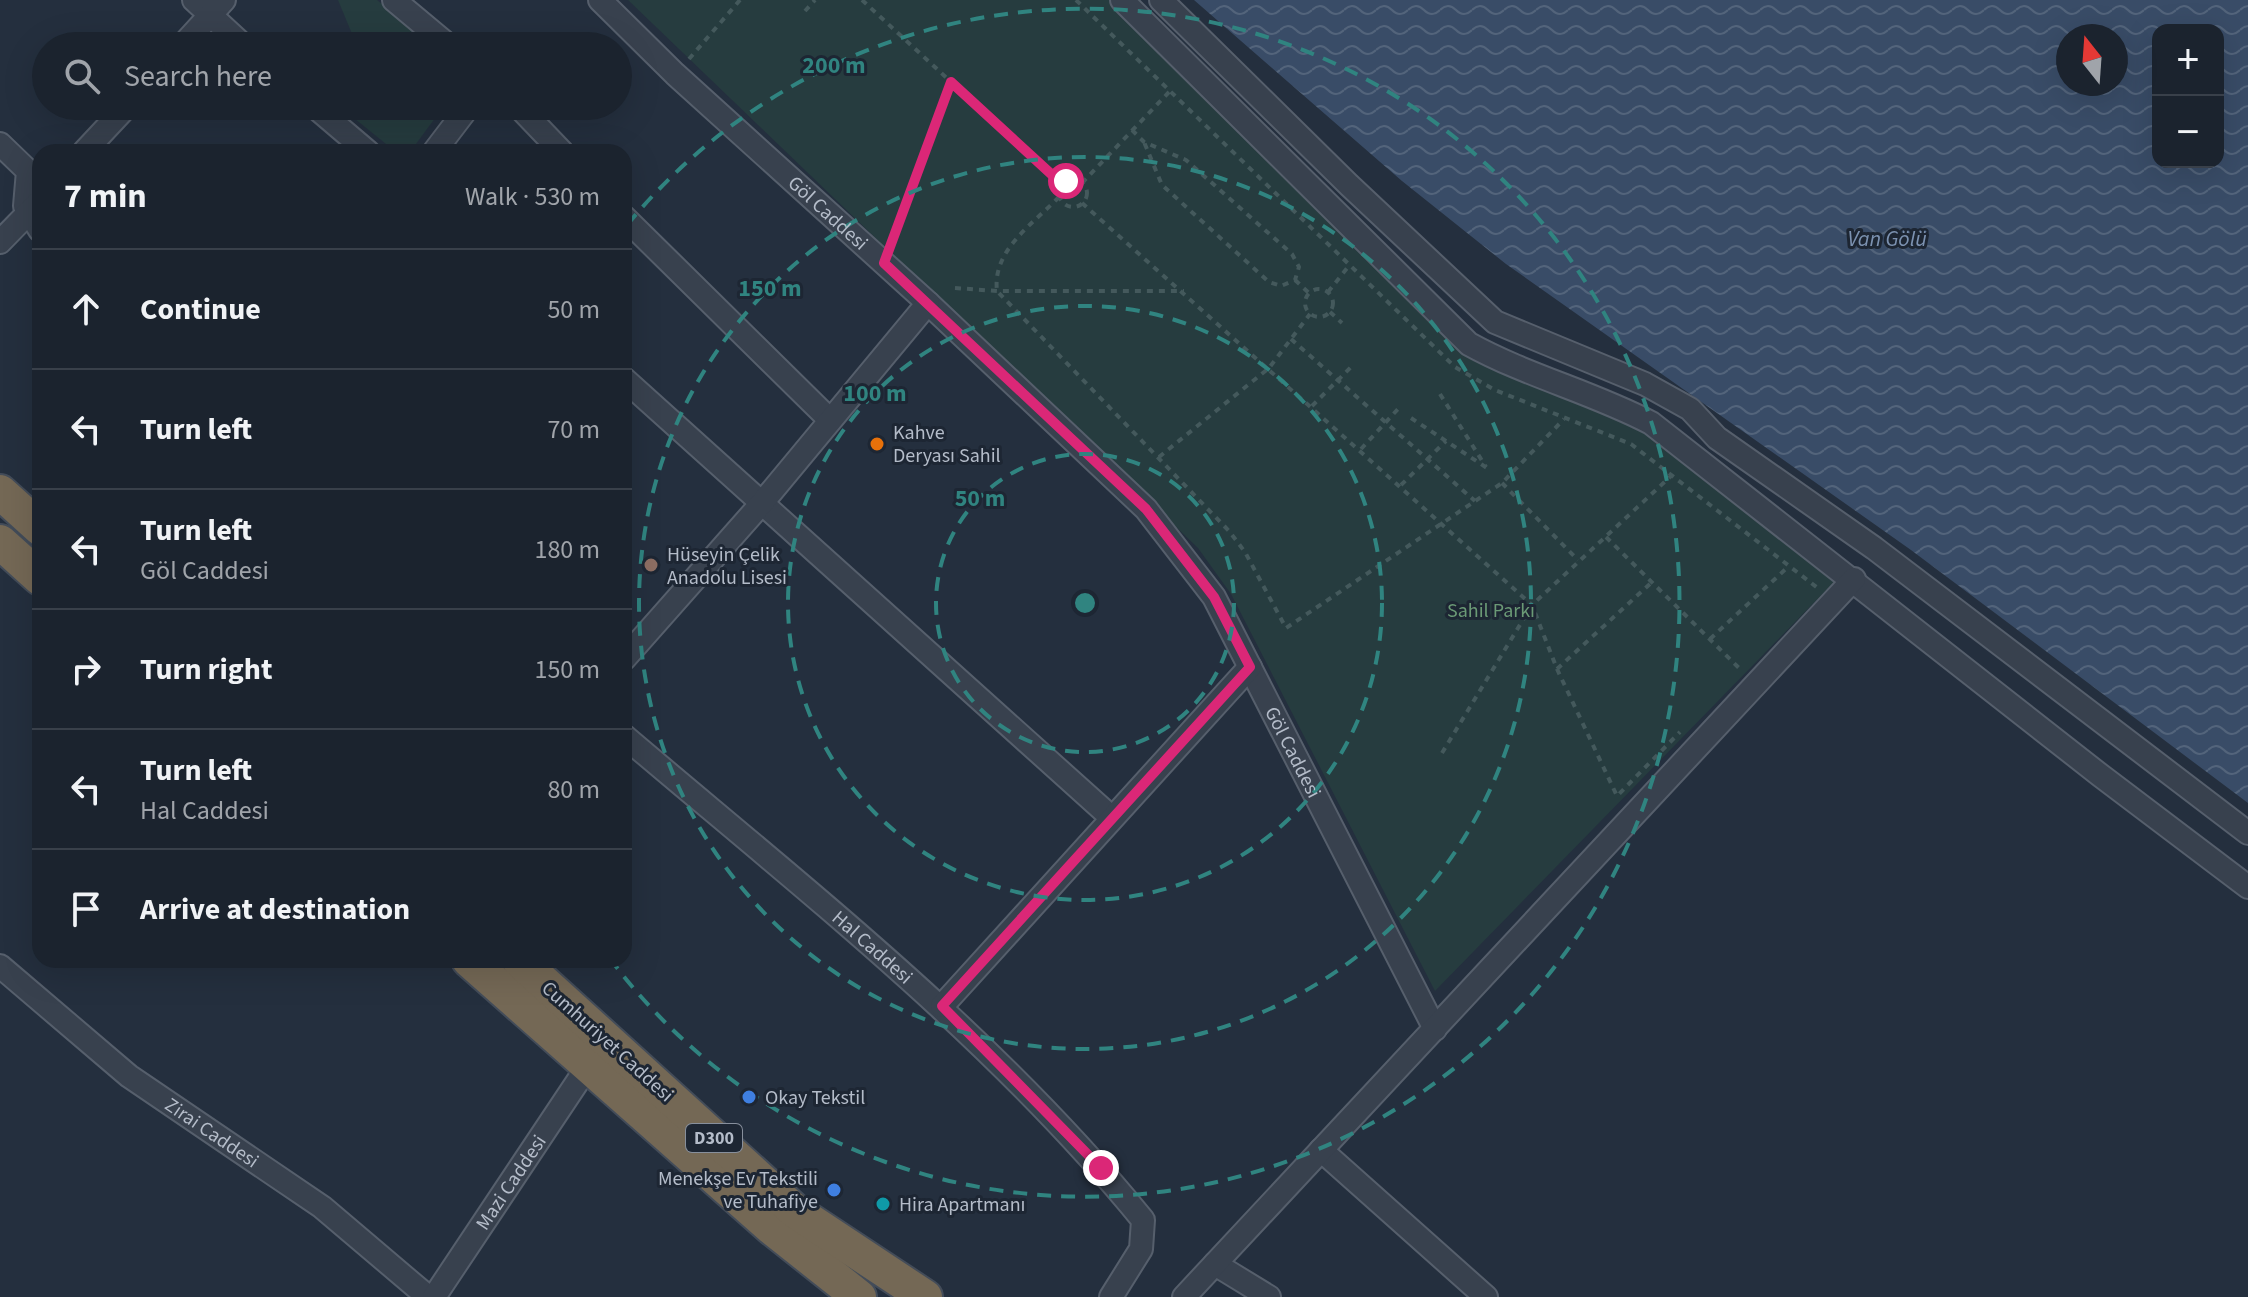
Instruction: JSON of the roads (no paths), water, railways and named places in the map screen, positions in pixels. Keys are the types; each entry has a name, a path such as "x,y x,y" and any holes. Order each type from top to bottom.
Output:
{"highway":[{"path":"0,492 32,521"},
{"path":"0,542 32,571"},
{"name":"Cumhuriyet Caddesi","path":"478,968 772,1228 859,1297"},
{"name":"Cumhuriyet Caddesi","path":"528,968 795,1211 925,1297"}],"street":[{"path":"394,0 432,32"},
{"name":"Göl Caddesi","path":"600,0 675,74 928,303 1146,509 1214,597 1435,1029"},
{"path":"1122,0 1469,344 1651,423 2248,887"},
{"path":"1161,0 1485,314 1504,328 1645,384 1690,409 1717,438 1874,548 2248,833"},
{"path":"191,32 209,5 232,32"},
{"path":"91,144 114,120"},
{"path":"330,120 359,144"},
{"path":"440,144 458,120"},
{"path":"531,120 554,144"},
{"path":"0,144 28,171 25,206 32,211"},
{"path":"0,242 32,217"},
{"path":"632,225 830,420"},
{"path":"632,650 762,503 928,303"},
{"path":"632,386 1112,818"},
{"path":"1184,1297 1435,1029 1749,678 1835,601 1854,579"},
{"path":"942,1006 1250,667"},
{"name":"Hal Caddesi","path":"632,743 942,1006 1101,1168 1143,1220 1141,1249 1111,1297"},
{"name":"Zirai Caddesi","path":"0,966 129,1076 322,1207 431,1297"},
{"name":"Mazi Caddesi","path":"431,1297 588,1066"},
{"path":"1321,1150 1486,1297"},
{"path":"1215,1264 1269,1297"}],"water":[{"name":"Van Gölü","path":"1194,0 2248,0 2248,803 1911,550 1506,264 1402,181"}],"place":[{"name":"Kahve Deryası Sahil","path":"877,444"},
{"name":"Hüseyin Çelik Anadolu Lisesi","path":"651,565"},
{"name":"Okay Tekstil","path":"749,1097"},
{"name":"Menekşe Ev Tekstili ve Tuhafiye","path":"834,1190"},
{"name":"Hira Apartmanı","path":"883,1204"}],"park label":[{"name":"Sahil Parkı","path":"1491,610"}]}
